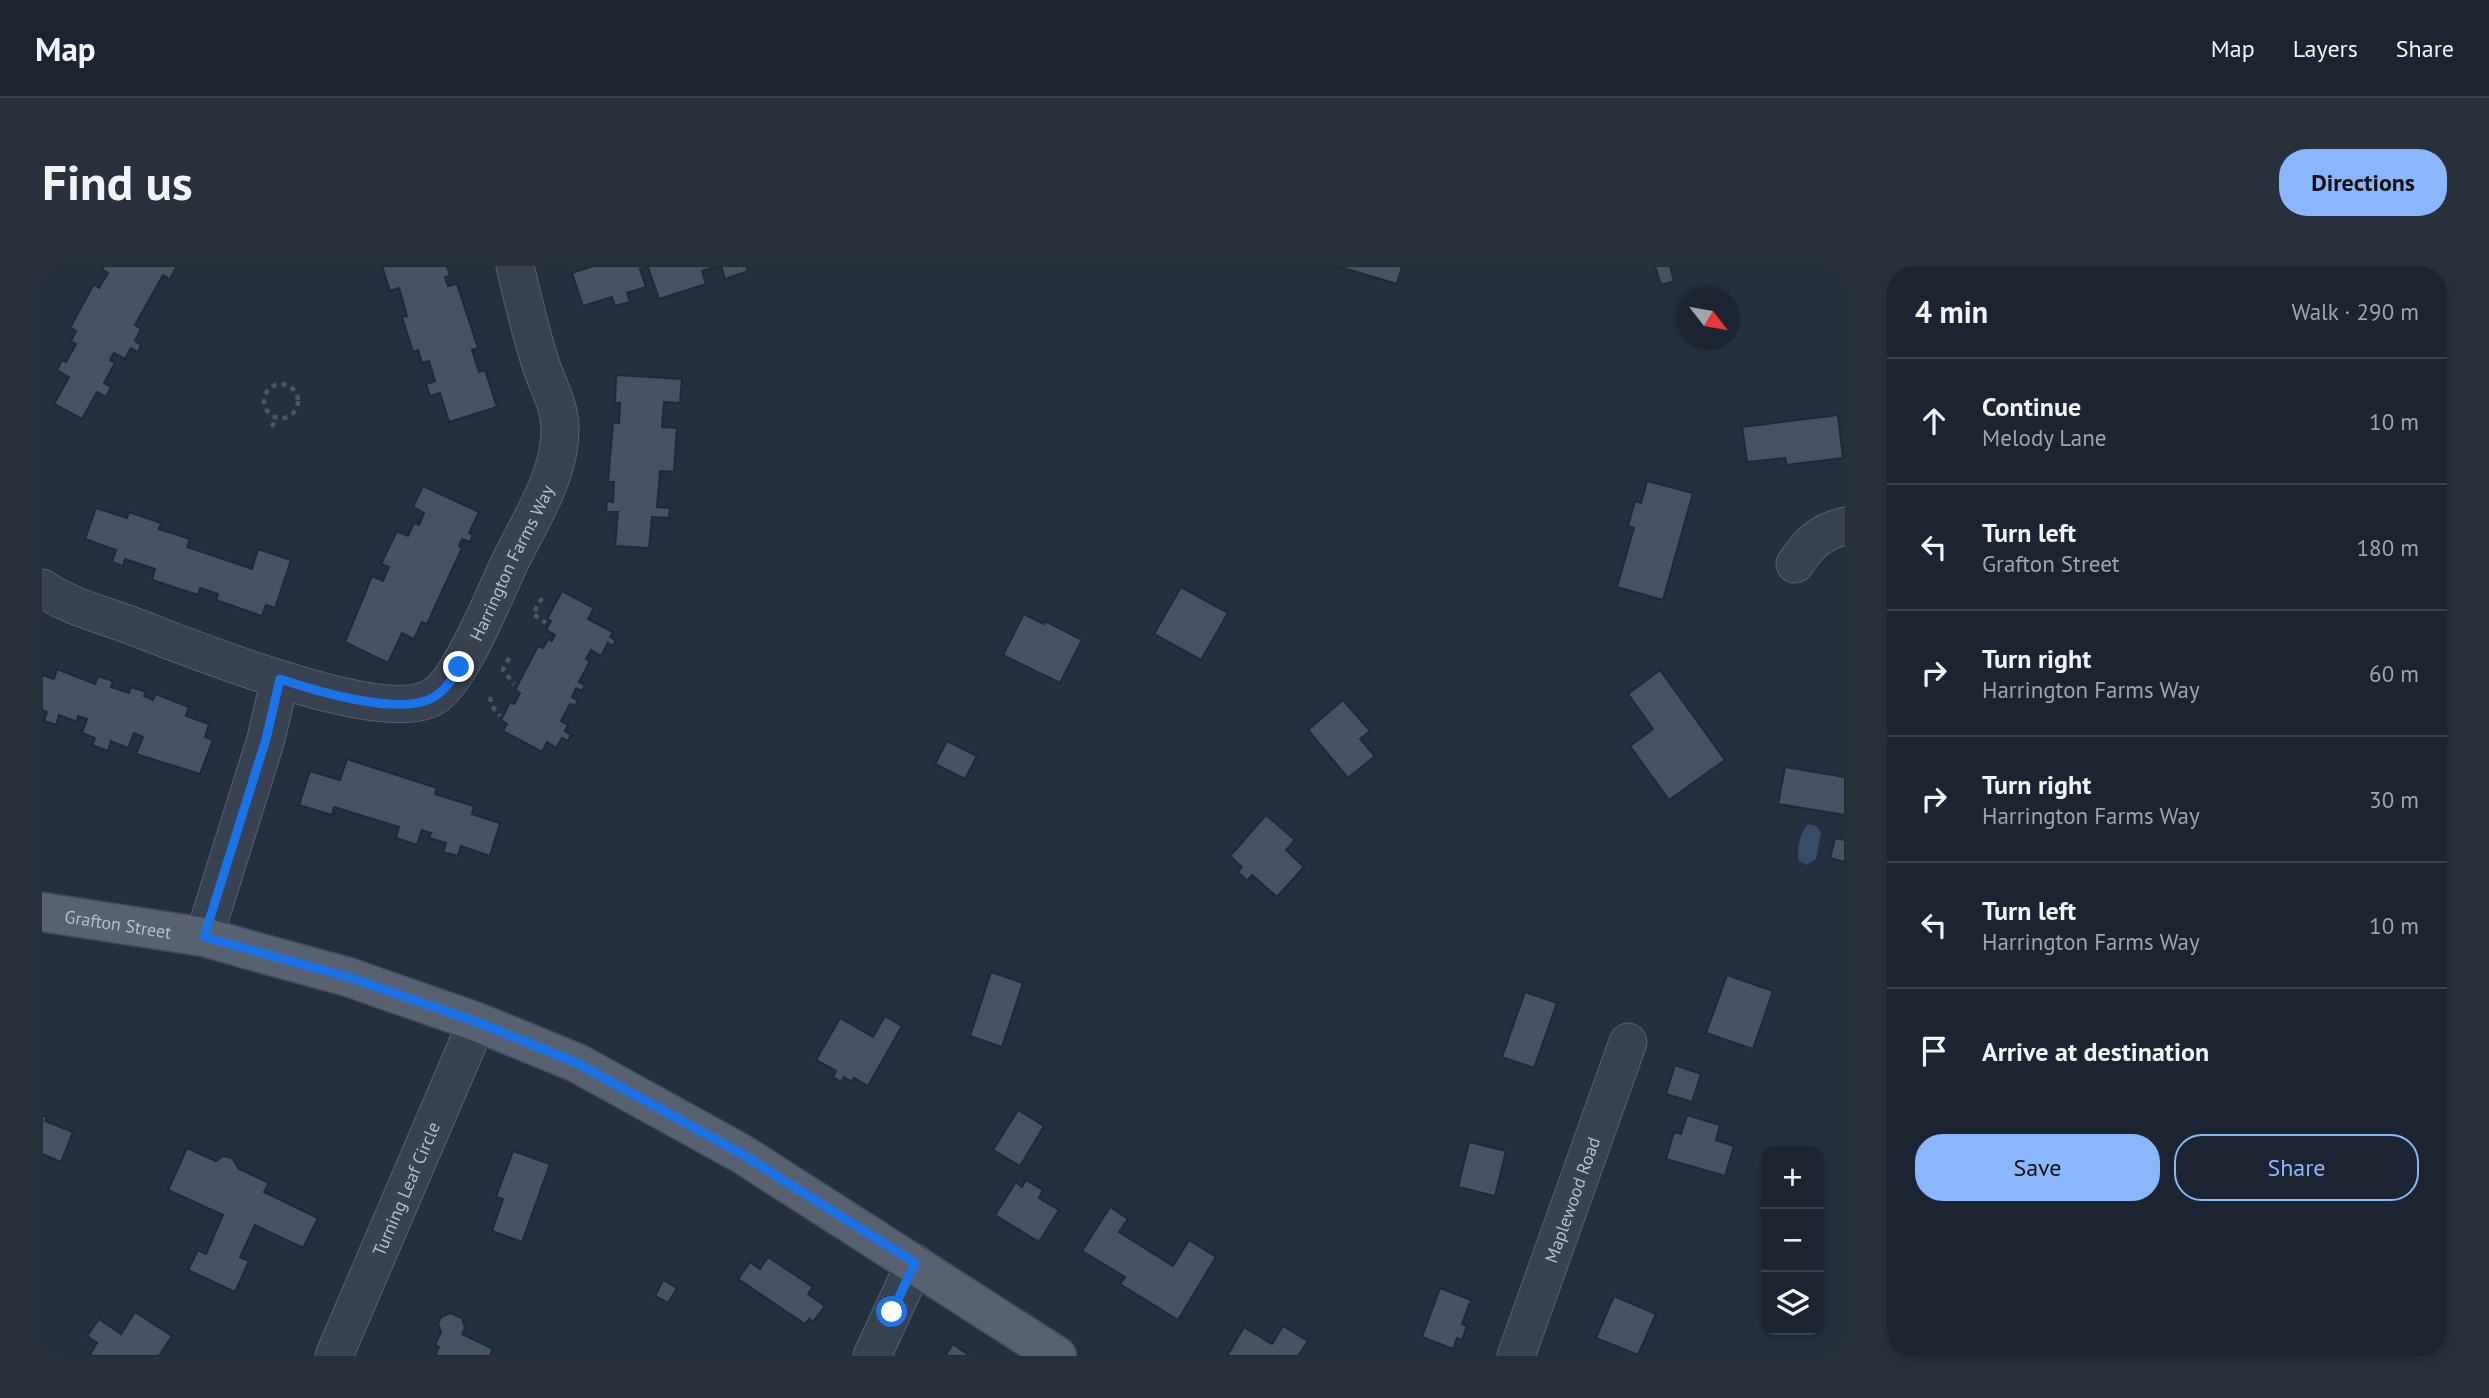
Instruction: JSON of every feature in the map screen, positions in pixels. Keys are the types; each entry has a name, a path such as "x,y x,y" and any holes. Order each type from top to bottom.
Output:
{"main road":[{"name":"Grafton Street","path":"42,912 204,937 348,977 477,1022 577,1063 742,1154 1057,1356"}],"street":[{"name":"Harrington Farms Way","path":"42,588 153,635 280,679 360,698 411,703 431,699 455,676 550,480 560,441 557,407 533,338 515,266"},
{"path":"1795,564 1811,542 1828,530 1845,526"},
{"path":"204,937 266,739 280,679"},
{"name":"Turning Leaf Circle","path":"334,1356 477,1022"},
{"name":"Maplewood Road","path":"1516,1356 1628,1042"},
{"path":"872,1356 915,1263"}],"path":[{"path":"284,384 295,390 298,406 292,415 276,418 265,407 265,395 272,386 284,384"},
{"path":"272,427 276,418"},
{"path":"542,598 533,614 545,623"},
{"path":"509,657 503,670 514,684"},
{"path":"490,697 492,706 500,716"}],"water":[{"path":"1808,824 1816,826 1821,833 1816,859 1807,865 1799,861 1798,852 1801,837"}],"building":[{"path":"104,266 177,266 170,279 163,275 135,325 141,329 135,341 141,345 138,352 131,348 125,359 114,353 110,360 115,363 104,383 111,387 106,397 97,392 82,419 54,404 69,377 57,370 62,360 66,362 76,344 71,341 76,331 70,328 94,284 99,288 108,273 102,270"},
{"path":"382,266 447,266 450,276 445,277 448,286 457,284 478,348 472,350 479,372 485,370 497,407 449,422 440,393 430,396 426,384 435,381 429,361 422,363 418,350 413,352 402,317 407,316 399,288 390,291"},
{"path":"593,266 718,266 702,271 706,284 659,299 648,267 640,269 646,287 627,293 630,302 615,306 612,297 583,306 572,273"},
{"path":"721,266 746,266 748,271 725,279"},
{"path":"1337,266 1402,266 1397,284"},
{"path":"1655,266 1670,266 1674,281 1661,285"},
{"path":"616,375 682,379 680,403 664,402 662,427 677,428 674,472 660,471 657,507 670,508 669,518 652,517 649,548 615,546 618,512 606,512 607,501 613,502 614,482 608,482 613,422 619,423 620,403 615,403"},
{"path":"1838,415 1843,458 1787,465 1785,458 1747,462 1742,427"},
{"path":"1647,481 1693,493 1663,600 1617,587 1634,528 1628,526 1635,501 1641,503"},
{"path":"423,486 479,512 469,533 473,535 470,542 462,539 459,546 462,548 427,624 422,622 414,639 402,633 388,663 345,642 372,576 383,581 389,567 381,564 397,531 408,536 414,523 419,525 424,513 413,507"},
{"path":"96,508 127,518 129,512 161,523 159,529 190,539 187,547 252,569 258,549 291,560 275,608 266,605 262,616 216,600 218,594 200,588 198,595 152,580 155,569 125,559 123,566 112,562 116,550 85,539"},
{"path":"1181,587 1228,613 1201,660 1154,634"},
{"path":"562,591 594,608 588,619 613,632 610,637 616,640 613,646 608,643 601,656 591,650 586,659 590,661 579,682 585,685 582,691 576,688 572,697 578,701 575,706 570,704 561,721 568,725 565,731 571,735 568,741 562,738 556,748 547,742 542,752 503,731 507,724 501,720 510,702 514,704 520,693 515,690 538,646 543,648 548,639 552,641 555,635 546,630 551,621 547,619"},
{"path":"1024,614 1044,624 1045,621 1082,640 1060,683 1003,655"},
{"path":"57,669 95,684 98,676 113,681 111,687 129,693 131,687 146,692 144,696 153,700 156,694 189,707 186,716 209,724 205,737 213,740 200,774 136,754 143,737 134,733 128,748 111,741 108,751 92,745 95,738 82,733 87,719 78,716 77,722 59,715 56,725 44,721 47,712 42,710 42,675 54,679"},
{"path":"1660,670 1725,760 1669,800 1630,746 1653,729 1628,694"},
{"path":"1343,700 1370,731 1360,739 1375,756 1348,778 1308,730"},
{"path":"947,741 977,756 965,779 935,764"},
{"path":"347,759 437,788 435,794 474,806 472,814 500,823 490,856 461,846 458,856 443,852 446,843 429,838 431,833 422,830 417,845 396,838 399,827 334,807 332,815 299,805 310,771 340,780"},
{"path":"1785,767 1845,777 1845,815 1778,804"},
{"path":"1266,815 1295,840 1286,850 1304,867 1277,897 1252,875 1247,881 1238,872 1242,867 1230,856"},
{"path":"1835,838 1845,840 1845,862 1830,858"},
{"path":"991,972 1023,983 1002,1047 970,1036"},
{"path":"1727,975 1773,991 1753,1049 1706,1033"},
{"path":"1525,992 1557,1003 1534,1068 1502,1057"},
{"path":"885,1016 902,1026 868,1086 854,1078 852,1082 844,1077 841,1082 833,1077 836,1071 816,1060 840,1018 873,1037"},
{"path":"1675,1065 1701,1074 1692,1102 1666,1094"},
{"path":"1018,1110 1044,1126 1020,1166 993,1150"},
{"path":"42,1115 47,1117 45,1121 73,1132 61,1162 42,1154"},
{"path":"1687,1115 1720,1125 1716,1140 1734,1146 1725,1176 1666,1159 1674,1132 1681,1134"},
{"path":"1469,1142 1506,1151 1495,1196 1458,1187"},
{"path":"187,1148 216,1161 223,1156 232,1158 239,1169 269,1183 264,1192 318,1218 303,1248 255,1225 240,1257 249,1261 235,1292 188,1270 198,1250 206,1254 223,1215 168,1190"},
{"path":"513,1151 550,1164 522,1242 492,1231 503,1199 496,1197"},
{"path":"1026,1180 1043,1190 1039,1198 1059,1210 1039,1242 995,1215 1016,1182 1022,1187"},
{"path":"1110,1207 1128,1219 1119,1232 1173,1266 1189,1240 1216,1257 1178,1320 1120,1284 1125,1277 1082,1251"},
{"path":"768,1257 813,1287 808,1294 825,1306 813,1322 809,1319 805,1324 738,1279 750,1262 760,1269"},
{"path":"663,1280 677,1288 668,1303 655,1296"},
{"path":"1440,1288 1471,1300 1462,1324 1467,1326 1462,1340 1457,1338 1453,1349 1422,1337"},
{"path":"1614,1296 1656,1314 1638,1355 1596,1338"},
{"path":"135,1312 172,1336 159,1356 89,1356 97,1343 87,1336 99,1319 121,1334"},
{"path":"450,1313 462,1318 465,1328 462,1334 493,1349 490,1356 435,1356 439,1347 435,1345 441,1332 438,1325 441,1317"},
{"path":"1283,1326 1308,1341 1298,1356 1227,1356 1244,1327 1272,1344"},
{"path":"953,1344 970,1356 945,1356"}],"route":[{"path":"459,667 440,693 431,699 411,703 360,698 308,688 280,679 266,739 204,937 348,977 477,1022 577,1063 742,1154 915,1263 892,1312"}]}
